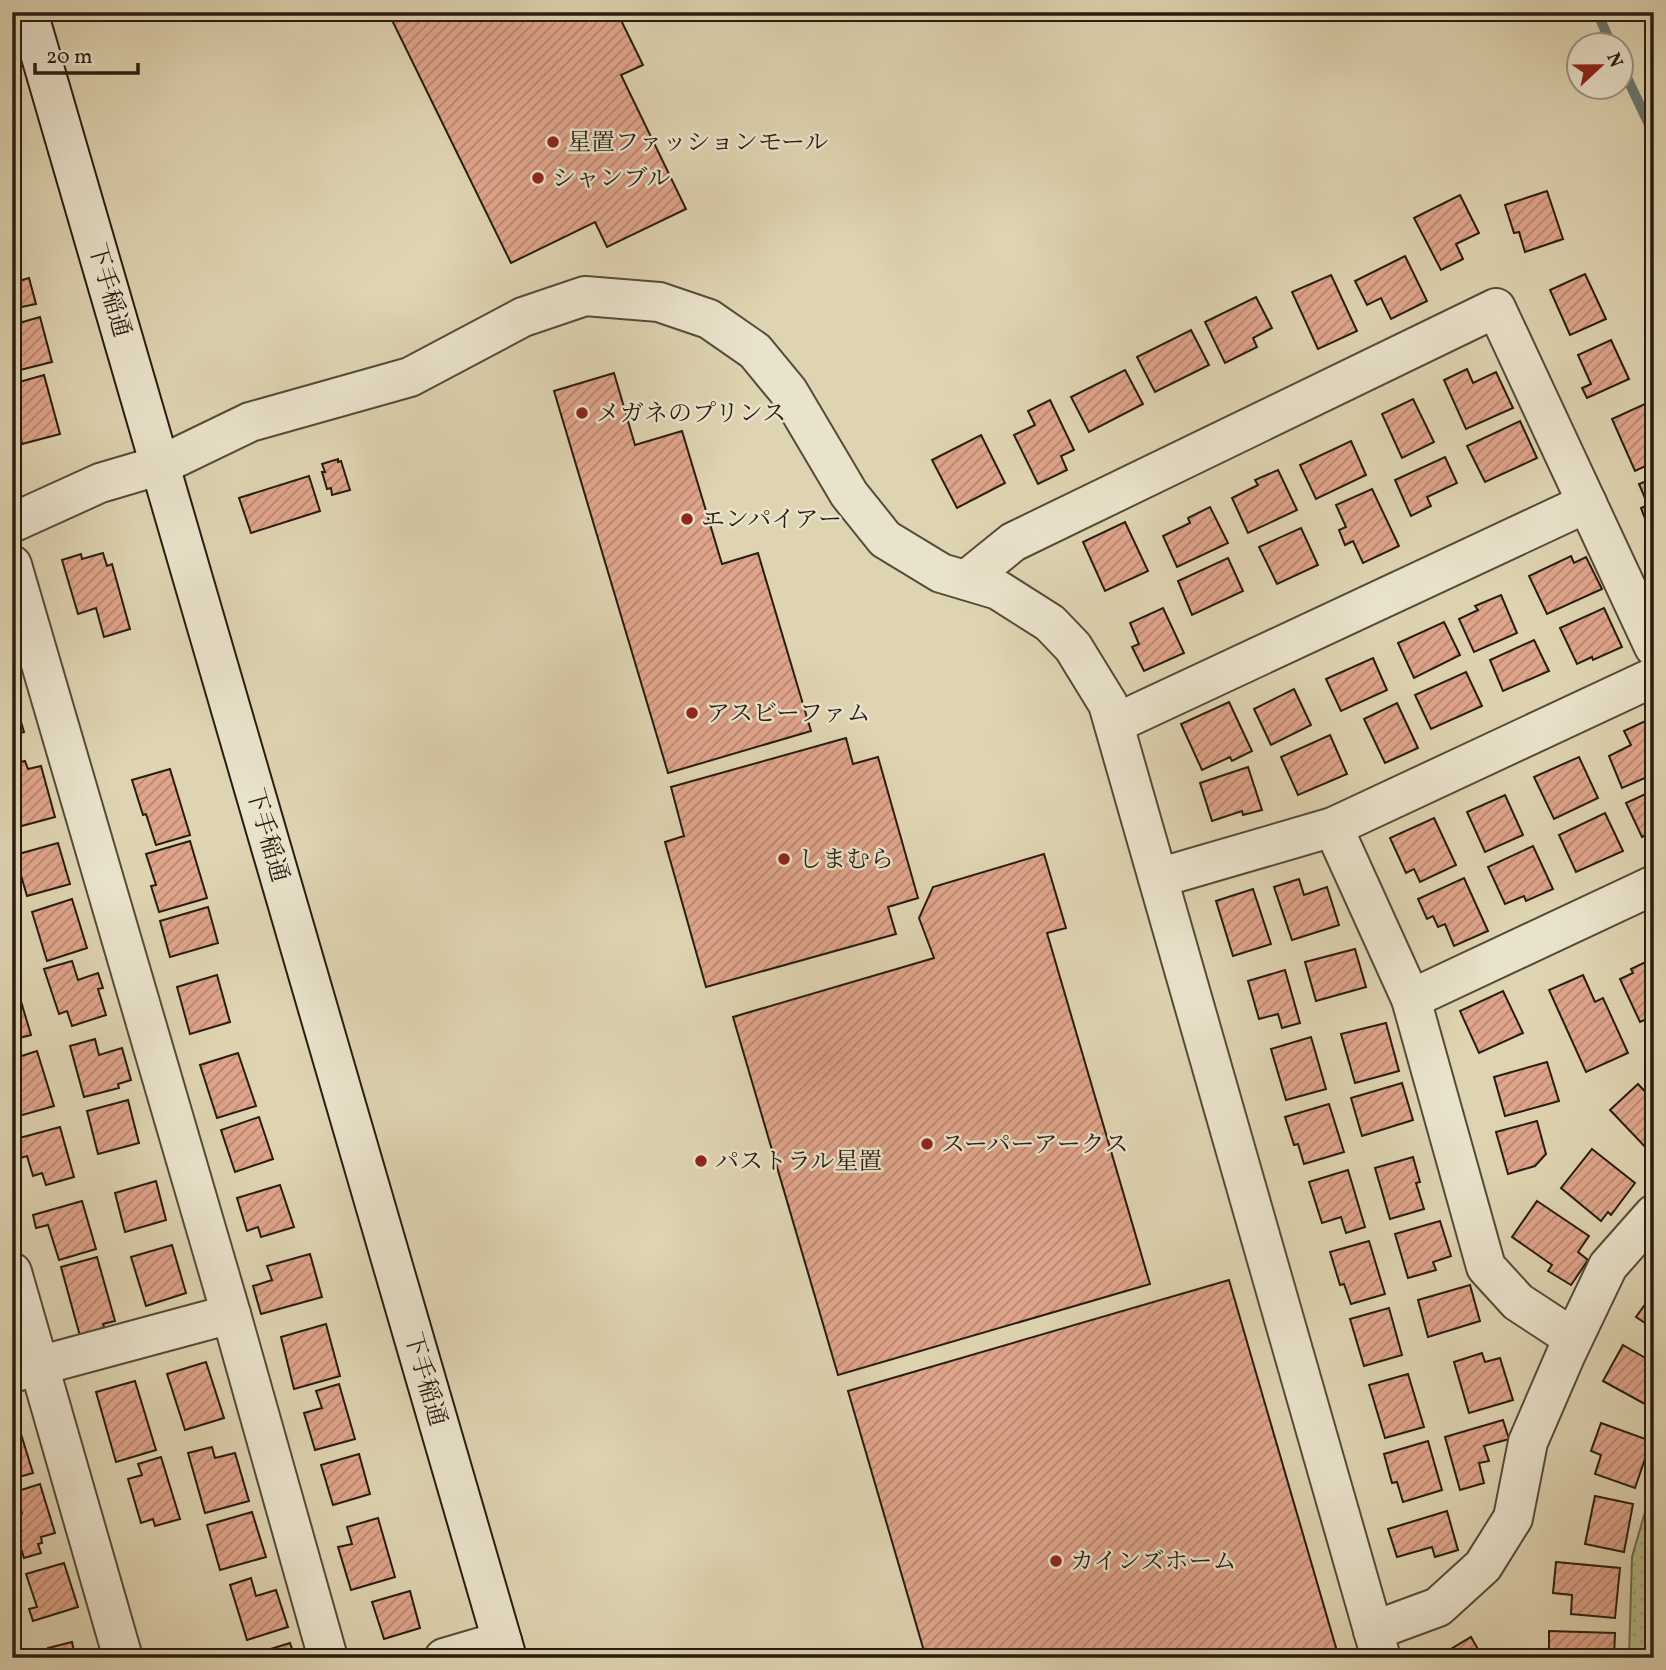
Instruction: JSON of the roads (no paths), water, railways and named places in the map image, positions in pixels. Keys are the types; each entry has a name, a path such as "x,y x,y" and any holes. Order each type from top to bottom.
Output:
{"street":[{"name":"下手稲通","path":"28,12 505,1649"},
{"path":"12,523 100,483 161,465 250,422 410,377 523,317 585,296 659,302 709,319 755,351 788,391 849,494 885,539 942,573 998,590 1050,623 1073,648 1108,704 1377,1644 1438,1607 1482,1566 1513,1518 1528,1442 1573,1339 1608,1266 1654,1214"},
{"path":"966,580 1013,542 1496,308 1654,647"},
{"path":"1114,724 1587,503"},
{"path":"12,565 231,1314 328,1658"},
{"path":"1158,878 1333,827 1654,677"},
{"path":"1333,827 1411,999 1486,1267 1518,1302 1573,1339"},
{"path":"1411,999 1654,885"},
{"path":"12,1272 26,1369 123,1658"},
{"path":"26,1369 231,1314"},
{"path":"444,1658 505,1649"}],"waterway":[{"path":"1597,12 1606,32"},
{"path":"1634,93 1654,135"}],"place":[{"name":"星置ファッションモール","path":"553,142"},
{"name":"シャンブル","path":"538,178"},
{"name":"メガネのプリンス","path":"582,413"},
{"name":"エンパイアー","path":"687,519"},
{"name":"アスビーファム","path":"692,713"},
{"name":"しまむら","path":"784,859"},
{"name":"スーパーアークス","path":"927,1144"},
{"name":"パストラル星置","path":"701,1161"},
{"name":"カインズホーム","path":"1056,1561"}]}
